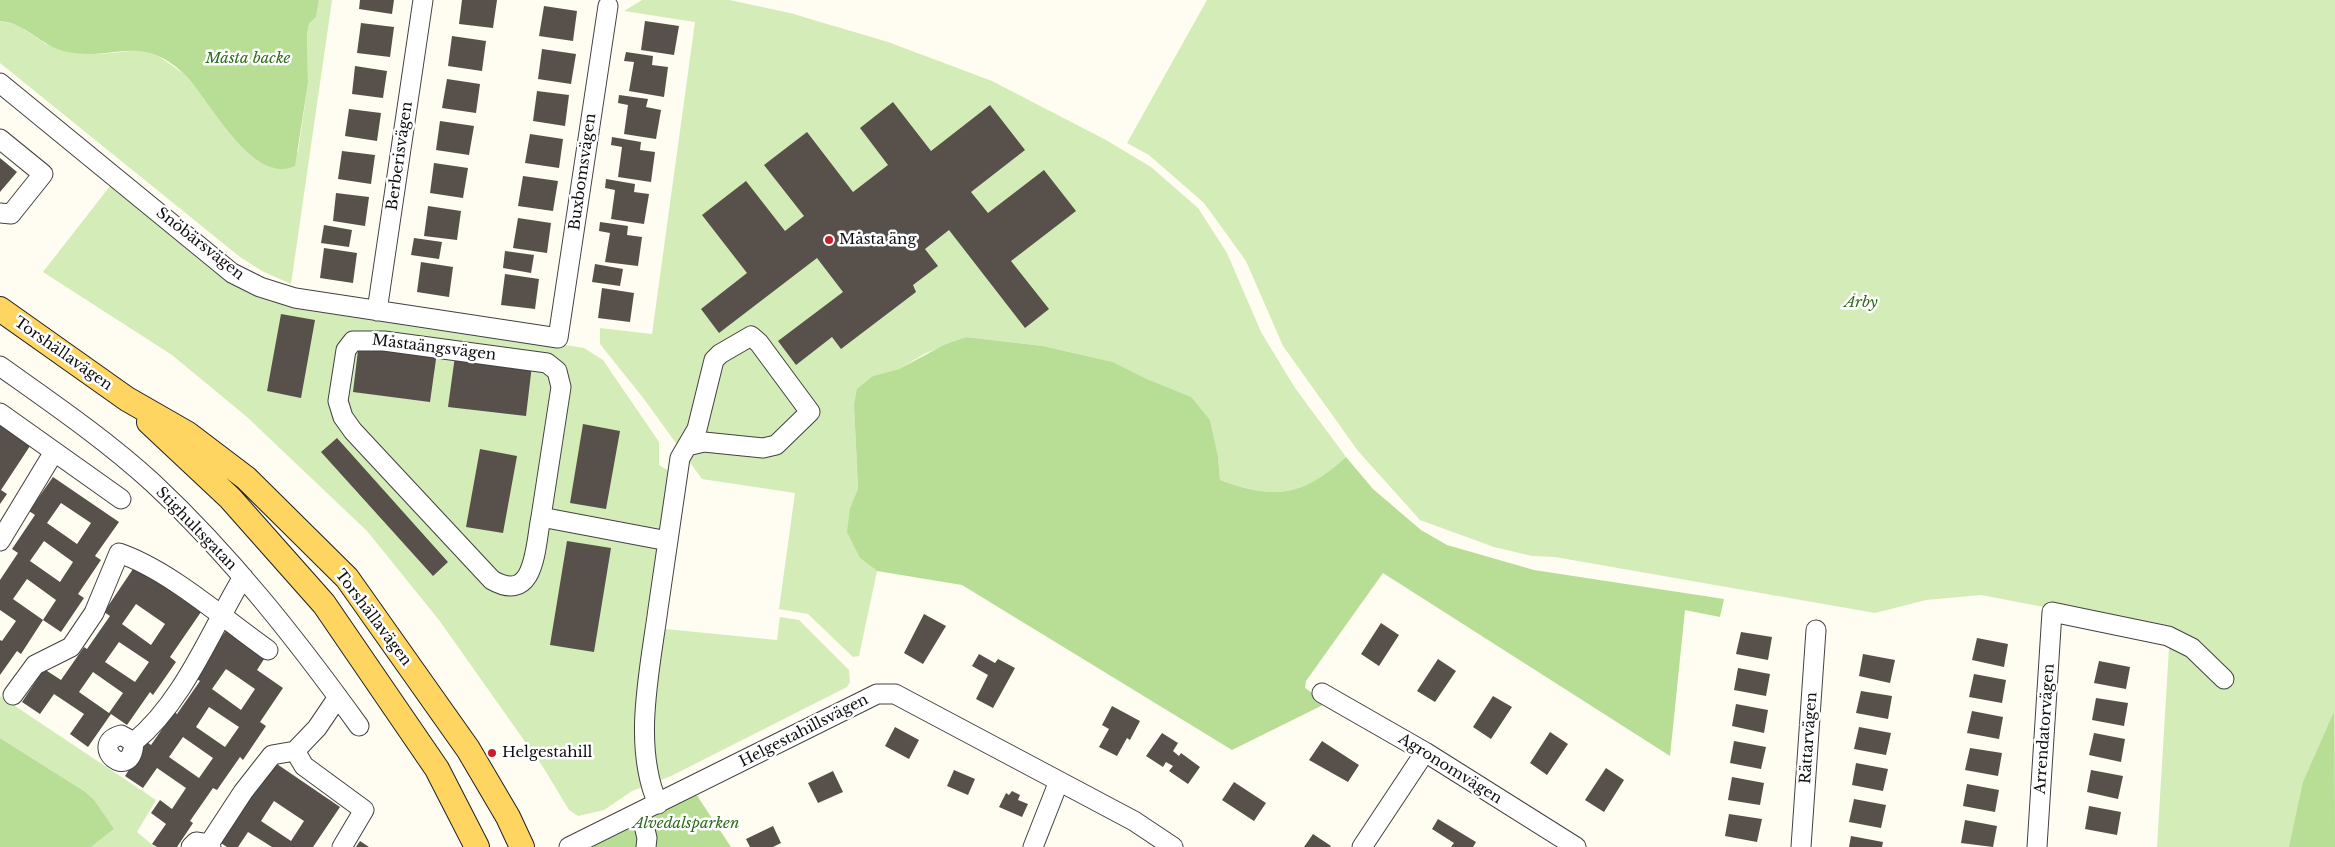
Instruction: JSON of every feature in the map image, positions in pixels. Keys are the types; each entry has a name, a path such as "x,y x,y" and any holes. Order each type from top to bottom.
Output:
{"main road":[{"name":"Torshällavägen","path":"0,310 126,399 188,434 246,478 347,578 468,749 508,817 522,847"},
{"name":"Torshällavägen","path":"126,399 175,448 230,498 324,604 437,770 477,847"}],"street":[{"name":"Berberisvägen","path":"377,312 423,0"},
{"name":"Buxbomsvägen","path":"558,338 608,6"},
{"name":"Snöbärsvägen","path":"0,83 232,273 260,288 280,294 377,312 558,338"},
{"path":"0,139 43,174 11,214 0,213"},
{"path":"646,847 648,838 649,785 645,764 646,693 680,458 686,446 697,429 714,360 720,354 751,336 759,343 810,412 776,445 763,448 704,442 686,446"},
{"name":"Måstaängsvägen","path":"384,340 547,363 557,371 561,387 541,517 530,573 524,582 515,587 504,586 492,580 352,431 342,417 338,401 346,350 353,342 384,340"},
{"name":"Stighultsgatan","path":"1,369 77,421 153,483 240,582 262,598 359,726"},
{"path":"0,413 122,499"},
{"path":"0,541 54,452"},
{"path":"541,517 668,541"},
{"path":"13,695 34,665 71,647 94,613 119,553 136,559 172,581 268,650"},
{"path":"134,742 149,730 186,678 240,582"},
{"name":"Arrendatorvägen","path":"2037,847 2052,612 2168,636 2192,648 2224,679"},
{"name":"Rättarvägen","path":"1801,847 1816,630"},
{"name":"Agronomvägen","path":"1322,693 1425,752 1576,847"},
{"name":"Helgestahillsvägen","path":"573,846 877,694 895,694 1134,821 1173,847"},
{"path":"204,846 272,756 294,751 312,734 338,696"},
{"path":"294,751 304,766 364,810 342,847"},
{"path":"1362,847 1425,752"},
{"path":"1033,847 1059,781"}],"green space":[{"name":"Måsta backe","path":"0,0 319,0 316,17 309,24 307,34 308,83 295,166 279,169 263,163 247,152 232,136 183,73 168,61 154,54 140,51 85,54 61,50 48,45 16,25 0,21"},
{"path":"319,0 332,0 291,284 262,271 240,257 0,63 0,21 18,25 46,44 100,54 142,50 157,55 184,74 200,92 298,152 308,83 307,34 309,24 316,17"},
{"path":"642,0 729,0 790,13 888,42 992,81 1106,140 1151,167 1198,208 1227,253 1261,332 1295,388 1346,457 1315,480 1287,491 1256,490 1220,480 1218,456 1210,420 1149,380 1113,362 1043,346 966,337 924,354 899,369 873,376 854,405 858,490 850,508 860,558 877,571 859,656 853,657 808,614 779,609 795,493 702,479 644,399 600,344 600,328 652,334 695,22 624,11"},
{"name":"Årby","path":"1207,0 2335,0 2335,847 2157,847 2170,631 1981,595 1926,600 1875,613 1555,557 1532,556 1494,547 1420,520 1358,451 1283,346 1246,261 1204,203 1149,155 1127,143"},
{"path":"110,186 213,271 236,285 269,297 584,348 603,360 659,442 659,465 669,471 645,627 777,640 780,617 799,620 849,670 850,682 847,687 671,776 632,791 604,810 578,816 569,810 543,767 439,620 367,531 247,417 172,355 43,272"},
{"path":"966,337 1043,346 1113,362 1149,380 1191,397 1210,420 1218,456 1220,480 1256,490 1287,491 1315,480 1346,457 1373,489 1421,530 1447,545 1534,570 1724,599 1720,617 1685,610 1670,756 1383,573 1306,681 1305,688 1327,703 1232,750 962,585 877,571 860,558 847,532 850,508 858,489 854,405 857,389 873,376 899,369 944,345"},
{"path":"0,696 156,800 137,832 155,847 91,847 114,829 84,791 0,738"},
{"path":"2334,712 2335,847 2289,847 2303,782"},
{"path":"0,738 84,791 94,800 114,829 91,847 0,847"},
{"name":"Alvedalsparken","path":"696,794 731,847 594,847 594,843"}],"building":[{"path":"360,0 394,0 392,14 359,9"},
{"path":"462,0 497,0 493,28 459,24"},
{"path":"544,6 577,11 573,41 539,36"},
{"path":"645,21 679,26 674,55 641,50"},
{"path":"361,23 394,27 390,57 357,53"},
{"path":"452,36 486,41 482,71 448,66"},
{"path":"542,49 576,54 571,84 538,79"},
{"path":"626,52 653,56 652,65 668,67 664,97 629,91 634,62 624,61"},
{"path":"355,66 387,71 383,98 352,94"},
{"path":"447,79 480,84 476,113 442,108"},
{"path":"537,91 569,95 565,126 533,121"},
{"path":"619,95 648,99 646,107 661,110 656,139 624,134 628,105 618,103"},
{"name":"Måsta äng","path":"893,102 931,151 990,105 1025,150 971,192 988,213 1044,170 1076,211 1011,261 1049,309 1025,328 949,230 925,249 938,266 913,285 916,292 841,349 832,337 796,365 778,341 843,292 817,258 719,333 701,309 747,273 702,215 746,181 785,231 804,216 764,165 807,132 853,192 888,165 860,128"},
{"path":"349,109 381,113 377,141 345,136"},
{"path":"440,121 474,126 469,155 436,150"},
{"path":"530,134 563,139 559,168 525,163"},
{"path":"612,137 641,142 640,150 655,152 651,182 618,177 622,147 611,145"},
{"path":"342,151 375,155 371,184 338,179"},
{"path":"0,158 17,172 0,192"},
{"path":"434,163 468,168 463,198 430,193"},
{"path":"523,176 558,181 553,211 518,206"},
{"path":"606,179 635,184 634,192 649,194 644,224 611,219 615,190 605,188"},
{"path":"336,193 369,197 365,226 333,221"},
{"path":"428,206 461,211 457,240 424,236"},
{"path":"518,218 551,223 547,253 513,248"},
{"path":"600,222 628,226 627,235 642,237 638,266 605,262 610,233 599,231"},
{"path":"324,225 352,230 349,247 321,243"},
{"path":"414,238 442,242 439,259 411,255"},
{"path":"324,248 357,253 353,283 320,278"},
{"path":"505,251 534,255 531,273 503,268"},
{"path":"421,262 453,267 449,297 417,292"},
{"path":"595,264 623,269 620,286 592,282"},
{"path":"505,274 539,279 535,309 501,305"},
{"path":"602,288 634,293 630,322 598,318"},
{"path":"281,314 315,320 301,398 267,391"},
{"path":"359,342 437,352 430,402 353,392"},
{"path":"455,356 532,365 526,416 448,407"},
{"path":"0,421 32,443 1,490 7,494 0,504"},
{"path":"583,424 620,431 606,509 570,503"},
{"path":"337,438 448,562 433,576 321,452"},
{"path":"480,449 517,456 503,533 466,527"},
{"path":"53,477 119,522 95,556 101,560 78,594 84,598 61,632 43,620 21,654 17,651 0,675 0,640 2,641 16,621 0,610 0,580 18,553 12,549 35,515 29,511","holes":["61,503 91,523 77,544 47,523","44,541 73,562 60,582 30,561","27,579 56,600 43,620 13,599"]},
{"path":"567,541 611,548 594,652 550,645"},
{"path":"135,566 201,612 170,657 176,662 153,695 150,692 127,725 111,714 88,747 70,734 84,714 54,694 40,714 22,702 44,669 61,680 84,647 87,649 110,616 104,612","holes":["136,604 165,624 151,645 122,624","119,642 149,662 135,682 105,662","93,672 123,693 109,713 79,692"]},
{"path":"924,614 946,626 923,664 904,653"},
{"path":"1381,623 1399,635 1379,666 1361,654"},
{"path":"227,629 266,656 257,670 283,688 260,722 266,726 243,760 240,757 217,790 213,788 190,821 193,823 177,847 157,847 152,844 166,824 151,813 160,800 172,809 186,788 157,768 143,788 125,776 147,742 151,745 174,712 177,714 200,681 194,677","holes":["226,669 255,689 241,710 212,689","209,707 239,727 225,747 196,727","183,737 213,758 199,778 169,757"]},
{"path":"1741,632 1772,637 1768,660 1736,654"},
{"path":"1977,638 2008,644 2004,667 1972,660"},
{"path":"979,654 995,663 998,659 1015,668 993,708 976,699 988,675 972,666"},
{"path":"1863,654 1895,660 1890,683 1859,676"},
{"path":"1438,659 1456,671 1435,702 1417,691"},
{"path":"2099,661 2130,667 2126,689 2094,683"},
{"path":"1738,668 1770,674 1766,696 1734,690"},
{"path":"1974,674 2006,680 2002,703 1969,697"},
{"path":"1861,691 1892,696 1888,719 1856,713"},
{"path":"1493,696 1512,707 1491,739 1473,727"},
{"path":"2096,698 2128,703 2124,726 2092,720"},
{"path":"1736,704 1768,710 1764,733 1732,726"},
{"path":"1112,706 1140,721 1130,740 1127,738 1117,756 1099,747 1109,729 1102,725"},
{"path":"1972,711 2003,717 1999,739 1967,733"},
{"path":"895,727 919,740 909,759 885,746"},
{"path":"1859,727 1891,733 1886,755 1854,749"},
{"path":"1550,732 1568,744 1547,775 1530,763"},
{"path":"1162,733 1178,743 1173,751 1179,756 1181,753 1200,767 1188,784 1169,771 1173,766 1166,762 1163,767 1146,756"},
{"path":"2094,733 2125,739 2121,762 2089,755"},
{"path":"1322,741 1359,765 1348,782 1309,760"},
{"path":"1734,741 1766,747 1761,769 1730,763"},
{"path":"1970,748 2002,753 1998,776 1965,770"},
{"path":"274,762 340,807 313,847 272,847 248,832 238,847 227,847 216,840","holes":["274,801 304,821 291,841 261,821"]},
{"path":"1856,763 1888,769 1883,791 1852,785"},
{"path":"1606,768 1624,780 1604,812 1585,800"},
{"path":"954,770 975,779 968,795 947,786"},
{"path":"2091,770 2123,776 2118,799 2087,792"},
{"path":"833,771 843,792 818,803 808,783"},
{"path":"1732,777 1764,783 1760,805 1728,800"},
{"path":"1234,782 1266,803 1254,821 1222,800"},
{"path":"1967,784 1999,790 1995,812 1963,806"},
{"path":"1012,791 1020,795 1018,800 1028,804 1022,817 999,807 1006,793 1009,795"},
{"path":"1854,799 1886,805 1881,828 1849,822"},
{"path":"2089,806 2121,812 2117,835 2085,829"},
{"path":"1729,814 1762,819 1757,842 1725,836"},
{"path":"1438,819 1476,842 1473,847 1451,847 1454,843 1432,829"},
{"path":"1965,820 1997,826 1993,847 1961,843"},
{"path":"773,826 781,843 773,847 750,847 746,839"},
{"path":"1313,834 1331,846 1304,847"},
{"path":"1851,836 1883,842 1882,847 1849,847"},
{"path":"360,841 369,847 356,847"}],"place":[{"name":"Måsta äng","path":"829,240"},
{"name":"Helgestahill","path":"492,753"}]}
